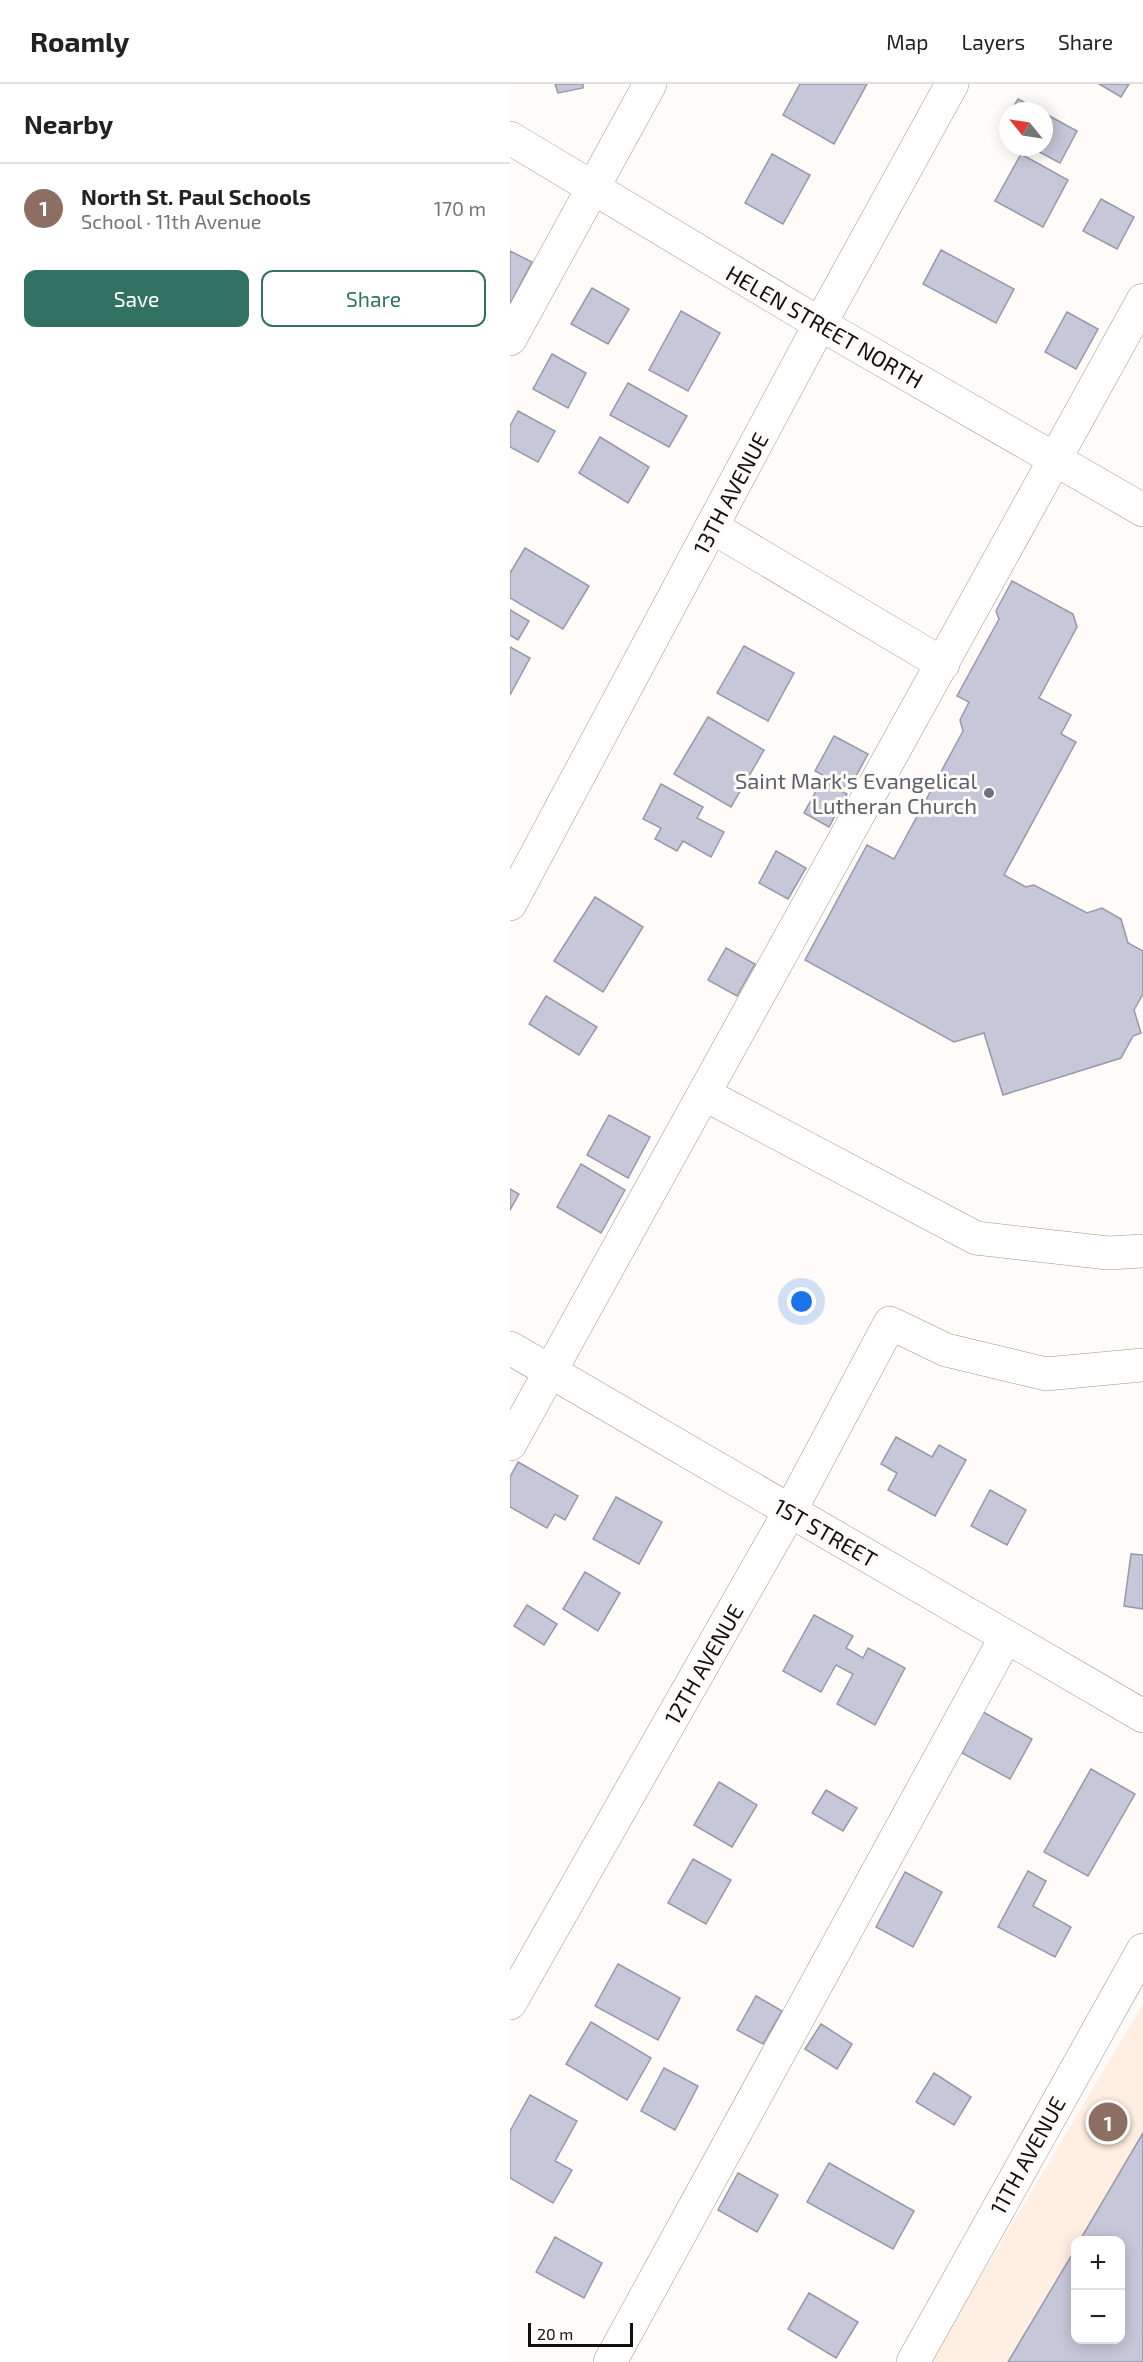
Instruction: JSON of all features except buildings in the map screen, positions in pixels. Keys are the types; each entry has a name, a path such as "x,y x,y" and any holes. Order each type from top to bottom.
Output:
{"street":[{"path":"510,339 650,84"},
{"name":"13TH AVENUE","path":"510,904 820,324 952,84"},
{"name":"HELEN STREET NORTH","path":"510,138 820,324 1143,510"},
{"path":"510,1444 1143,300"},
{"path":"712,527 943,664"},
{"path":"704,1094 976,1238 1108,1253 1143,1251"},
{"name":"12TH AVENUE","path":"510,2003 790,1511 890,1323 945,1350 1046,1374 1143,1365"},
{"name":"1ST STREET","path":"510,1348 1143,1716"},
{"path":"610,2362 1006,1637"},
{"name":"11TH AVENUE","path":"914,2362 1143,1950"}],"shaded area":[{"path":"1143,2004 1143,2362 930,2362"}],"place":[{"name":"Saint Mark's Evangelical Lutheran Church","path":"989,793"},
{"name":"North St. Paul Schools","path":"1108,2122"}]}
